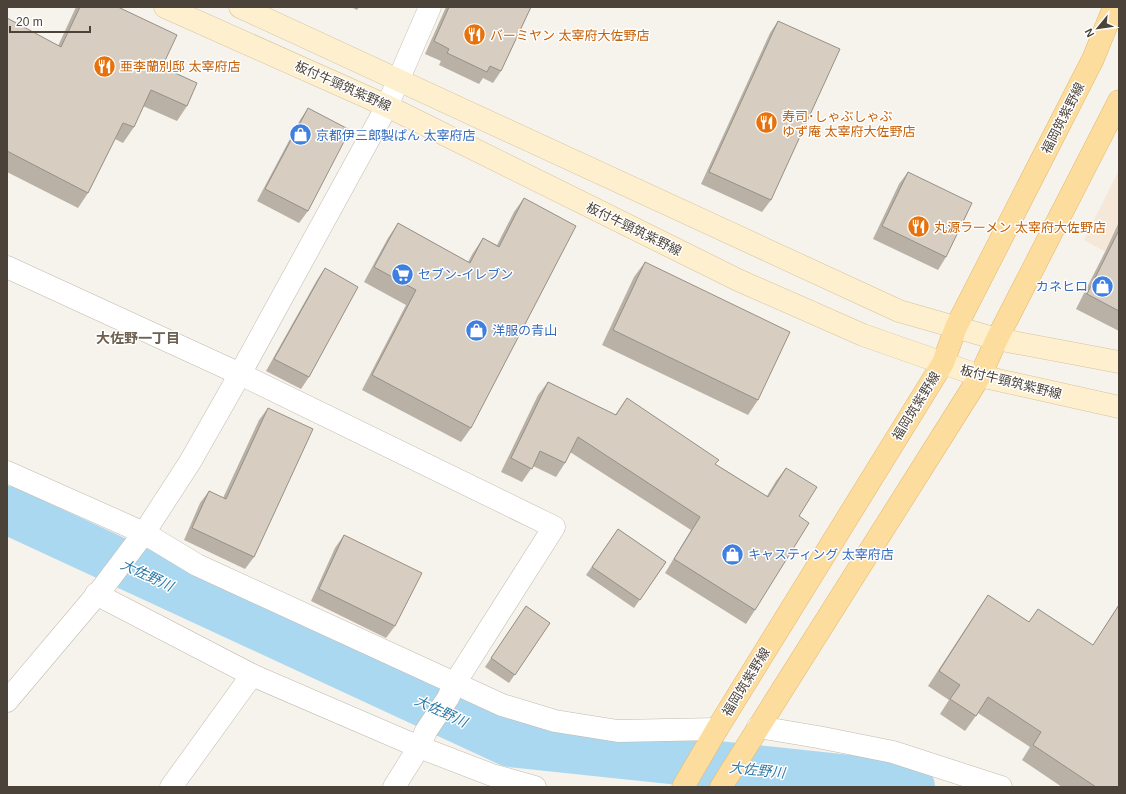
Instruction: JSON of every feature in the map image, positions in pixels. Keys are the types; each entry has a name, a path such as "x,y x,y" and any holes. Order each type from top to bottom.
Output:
{"main road":[{"name":"板付牛頸筑紫野線","path":"165,7 387,106 738,280 863,335 980,376 1119,407"},
{"name":"板付牛頸筑紫野線","path":"240,7 899,311 997,339 1119,362"},
{"name":"福岡筑紫野線","path":"683,787 717,728 943,363 956,327 1093,59 1114,7"},
{"path":"721,787 980,376 997,339 1119,101"}],"street":[{"path":"7,701 100,590 139,539 190,462 387,106 430,7"},
{"path":"7,266 240,374 554,527 394,787"},
{"path":"7,472 139,539 198,565 452,691 556,721 618,731 717,728"},
{"path":"100,590 252,674 423,739 492,774 535,787"},
{"path":"171,787 252,674"},
{"path":"758,727 893,752 956,771 1001,787"}],"shaded area":[{"path":"1119,170 1119,259 1084,240"}],"building":[{"path":"80,7 118,7 177,35 162,67 197,83 187,106 151,90 134,127 123,123 88,193 7,151 7,18 61,47"},
{"name":"バーミヤン 太宰府大佐野店","path":"449,7 531,7 501,71 490,66 487,72 447,53 449,49 434,41"},
{"name":"寿司･しゃぶしゃぶ ゆず庵 太宰府大佐野店","path":"778,21 840,49 771,200 709,172"},
{"path":"308,108 350,130 308,211 265,189"},
{"name":"丸源ラーメン 太宰府大佐野店","path":"908,172 972,203 946,257 882,226"},
{"name":"洋服の青山","path":"524,198 576,226 471,428 372,375 416,290 374,267 398,223 470,263 483,238 499,247"},
{"path":"1119,230 1119,311 1087,294"},
{"path":"645,262 790,332 758,400 613,330"},
{"path":"325,268 358,287 309,377 274,359"},
{"path":"548,382 616,415 627,398 719,460 715,464 768,497 786,468 817,487 799,516 809,523 755,610 674,559 700,517 578,437 565,463 540,451 532,469 511,458"},
{"path":"268,408 313,429 254,557 192,528 209,491 226,499"},
{"path":"618,529 666,562 640,600 592,567"},
{"path":"344,535 422,573 395,626 319,589"},
{"path":"988,595 1029,622 1038,609 1093,645 1119,605 1119,787 1096,787 1033,745 1041,732 988,697 976,716 950,699 960,685 939,671"},
{"path":"526,606 550,623 515,675 491,658"}],"waterway":[{"name":"大佐野川","path":"7,510 510,743 907,785 911,787"}],"place":[{"name":"バーミヤン 太宰府大佐野店","path":"474,35"},
{"name":"亜李蘭別邸 太宰府店","path":"104,66"},
{"name":"寿司･しゃぶしゃぶ ゆず庵 太宰府大佐野店","path":"766,123"},
{"name":"京都伊三郎製ぱん 太宰府店","path":"301,135"},
{"name":"丸源ラーメン 太宰府大佐野店","path":"919,227"},
{"name":"セブン-イレブン","path":"403,274"},
{"name":"カネヒロ","path":"1103,286"},
{"name":"洋服の青山","path":"476,330"},
{"name":"キャスティング 太宰府店","path":"732,554"}],"district":[{"name":"大佐野一丁目","path":"138,338"}]}
